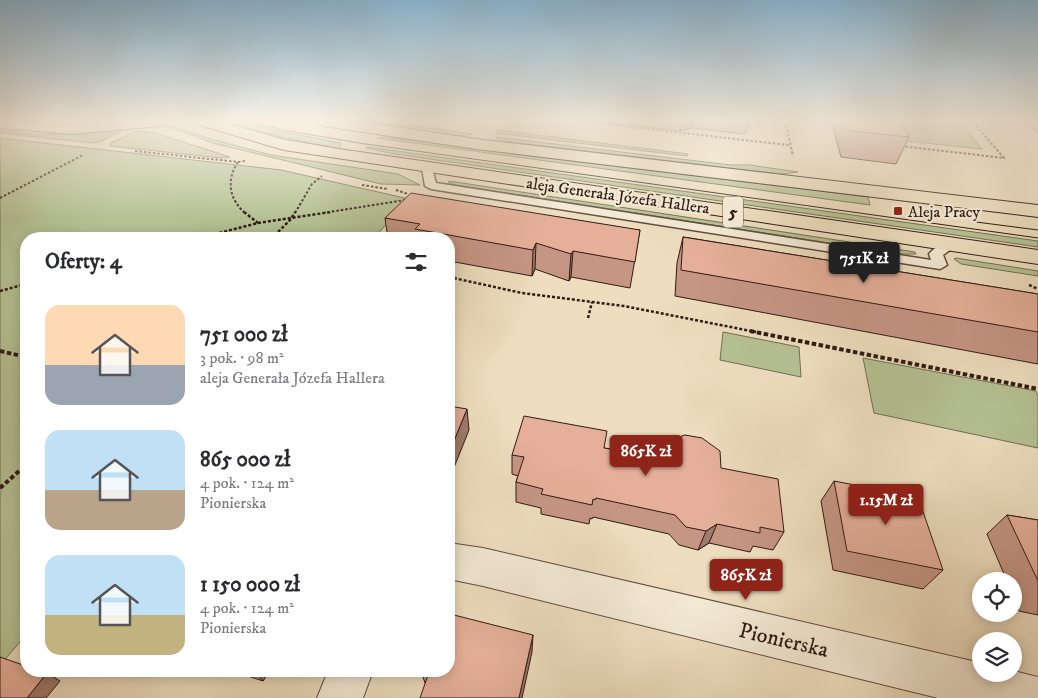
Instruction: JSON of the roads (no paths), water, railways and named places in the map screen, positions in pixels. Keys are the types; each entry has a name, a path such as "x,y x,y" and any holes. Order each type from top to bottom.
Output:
{"main road":[{"name":"aleja Generała Józefa Hallera","path":"337,154 1038,257"},
{"name":"aleja Generała Józefa Hallera","path":"560,154 1038,211"}],"street":[{"name":"Pionierska","path":"455,562 483,567 1019,696"},
{"path":"340,698 349,677"}],"lane":[{"path":"427,168 431,186 940,265 936,254 952,244"}],"tram line":[{"path":"435,154 1038,238"},
{"path":"976,222 1038,230"}],"place":[{"name":"Aleja Pracy","path":"898,211"}]}
